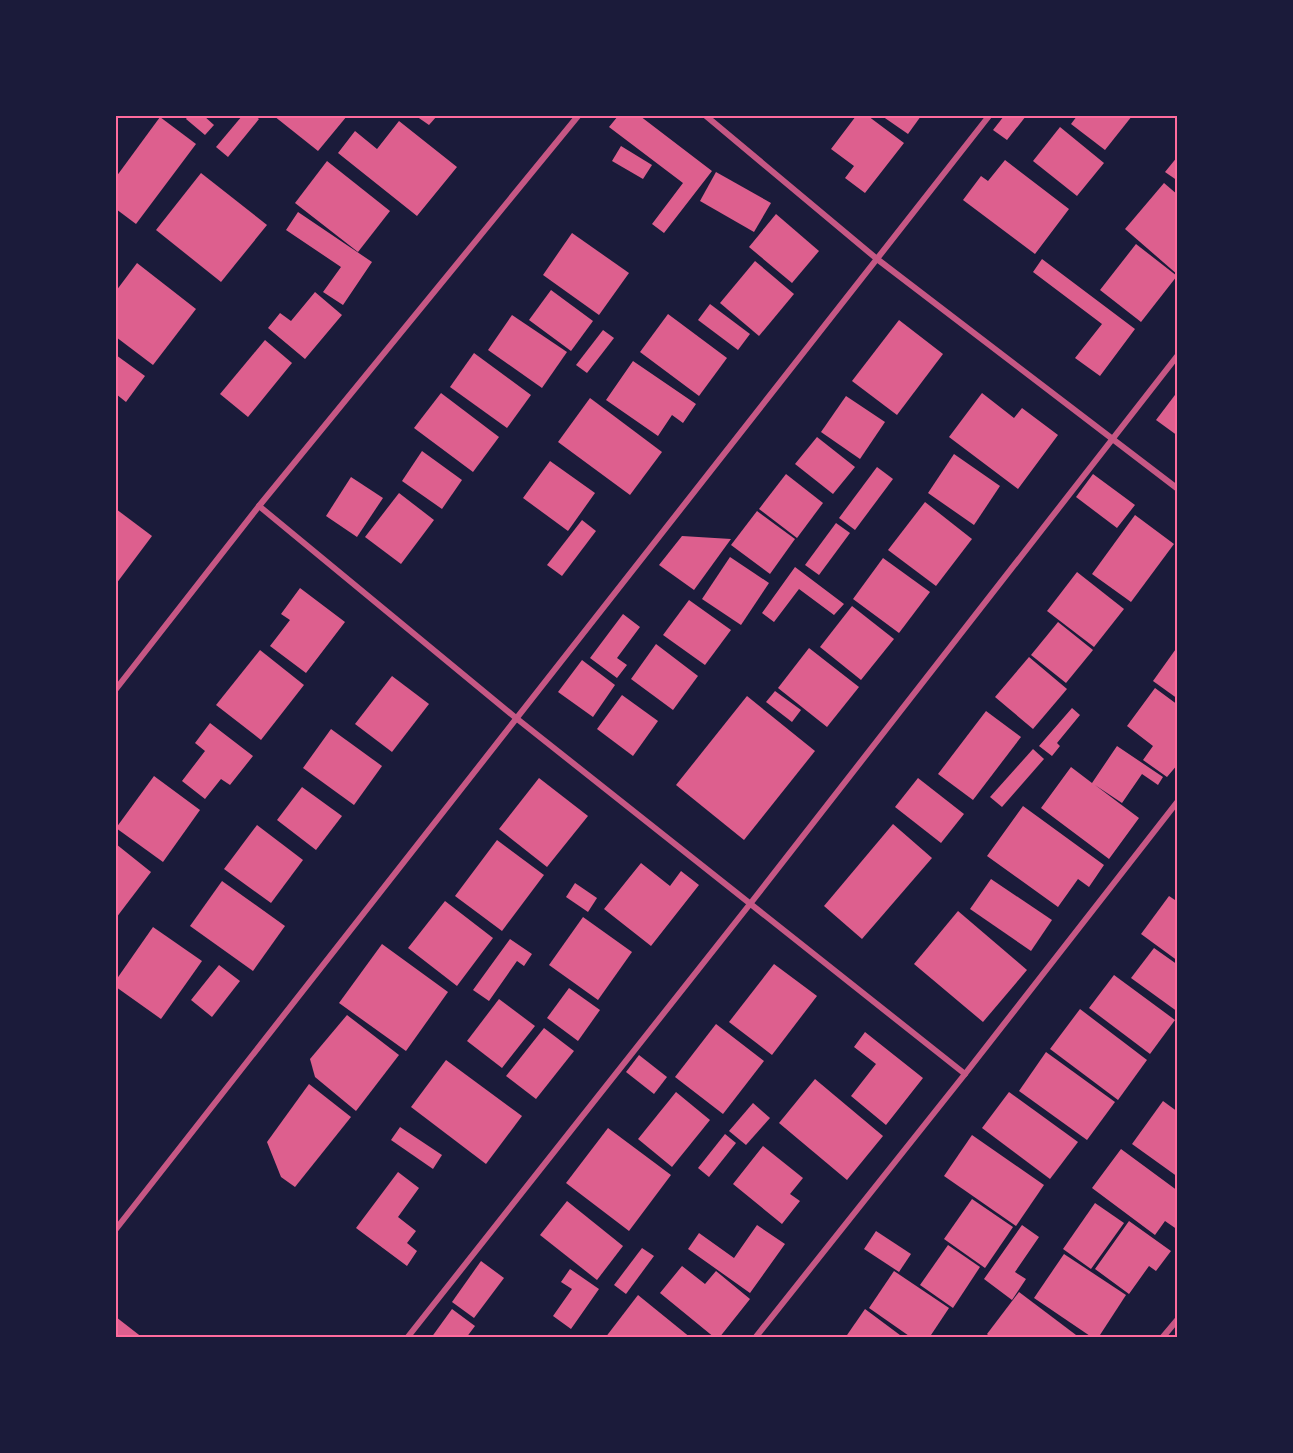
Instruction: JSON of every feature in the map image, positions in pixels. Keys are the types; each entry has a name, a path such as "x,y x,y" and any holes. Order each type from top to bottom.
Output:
{"street":[{"path":"116,689 259,506 578,116"},
{"path":"706,116 877,259 1178,489"},
{"path":"116,1229 989,116"},
{"path":"407,1338 750,904 1178,355"},
{"path":"259,506 516,717 965,1074"},
{"path":"755,1338 1178,801"},
{"path":"1162,1338 1178,1319"}],"building":[{"path":"188,116 204,116 214,125 205,135 186,119"},
{"path":"242,116 255,116 259,119 228,157 216,147"},
{"path":"274,116 347,116 318,151"},
{"path":"416,116 437,116 429,125"},
{"path":"618,116 640,116 712,171 664,233 652,224 683,183 609,127"},
{"path":"856,116 868,116 904,143 865,193 845,178 854,166 831,149"},
{"path":"882,116 921,116 908,134"},
{"path":"1004,116 1026,116 1007,140 993,130"},
{"path":"1077,116 1132,116 1105,150 1071,124"},
{"path":"160,117 196,144 136,224 116,209 116,177"},
{"path":"399,121 457,167 417,216 338,153 355,131 377,149"},
{"path":"1060,127 1104,163 1077,196 1033,161"},
{"path":"621,146 652,165 643,179 612,161"},
{"path":"1178,156 1178,181 1165,172"},
{"path":"1005,160 1069,209 1035,254 963,200 981,176 988,181"},
{"path":"327,161 390,211 358,252 295,203"},
{"path":"716,172 771,203 754,232 700,201"},
{"path":"201,173 267,225 221,282 156,230"},
{"path":"1164,183 1178,195 1178,275 1125,229"},
{"path":"298,212 372,262 343,305 323,292 341,267 286,230"},
{"path":"776,214 819,251 792,283 749,247"},
{"path":"572,233 629,273 599,315 543,275"},
{"path":"1136,244 1177,276 1141,322 1100,290"},
{"path":"1042,259 1135,329 1100,376 1075,358 1102,324 1033,272"},
{"path":"755,261 794,294 759,336 720,303"},
{"path":"137,263 196,309 153,365 116,337 116,291"},
{"path":"551,290 593,321 571,351 529,320"},
{"path":"315,292 342,315 305,359 268,328 280,313 291,321"},
{"path":"710,304 750,334 738,350 698,320"},
{"path":"668,314 727,358 699,396 640,352"},
{"path":"512,315 567,352 542,388 488,350"},
{"path":"899,320 943,354 897,415 852,381"},
{"path":"603,330 614,338 587,373 576,365"},
{"path":"265,340 292,363 248,417 220,394"},
{"path":"474,353 531,395 507,428 450,387"},
{"path":"116,355 145,376 126,402 116,394"},
{"path":"633,361 696,404 683,423 672,415 658,436 606,400"},
{"path":"1178,391 1178,436 1156,420"},
{"path":"441,393 499,437 473,472 414,428"},
{"path":"982,393 1014,418 1022,408 1058,435 1018,489 949,437"},
{"path":"846,396 885,422 860,459 821,432"},
{"path":"590,398 662,452 630,495 558,442"},
{"path":"817,437 855,467 833,494 795,464"},
{"path":"422,451 462,480 442,509 402,481"},
{"path":"954,454 1000,486 974,525 928,493"},
{"path":"550,461 595,493 568,531 523,498"},
{"path":"877,467 893,479 855,530 839,518"},
{"path":"786,474 823,503 797,538 759,509"},
{"path":"1093,474 1135,505 1117,528 1076,497"},
{"path":"351,477 383,498 357,537 326,516"},
{"path":"399,493 434,520 401,564 365,537"},
{"path":"925,502 972,539 936,586 888,550"},
{"path":"116,509 152,536 116,584"},
{"path":"757,511 795,539 770,574 731,545"},
{"path":"1135,515 1174,544 1131,602 1092,574"},
{"path":"582,520 596,531 562,576 547,565"},
{"path":"836,523 850,533 819,575 805,565"},
{"path":"682,536 731,539 694,590 659,565"},
{"path":"730,557 769,583 741,625 702,599"},
{"path":"883,558 930,592 899,633 853,599"},
{"path":"795,567 844,604 834,615 799,589 774,622 762,613"},
{"path":"1077,572 1124,609 1094,647 1047,611"},
{"path":"300,588 345,622 306,673 270,646 290,620 281,614"},
{"path":"689,600 731,630 705,665 663,635"},
{"path":"852,606 894,639 861,680 820,647"},
{"path":"623,614 640,627 617,658 627,665 617,678 590,658"},
{"path":"1058,622 1093,650 1066,683 1031,655"},
{"path":"656,644 698,676 673,710 631,679"},
{"path":"1178,646 1178,699 1153,681"},
{"path":"809,648 859,687 827,727 778,688"},
{"path":"260,650 304,685 261,740 216,705"},
{"path":"1029,657 1067,689 1033,729 995,697"},
{"path":"582,660 615,685 593,717 558,692"},
{"path":"392,676 429,704 392,752 355,724"},
{"path":"1155,688 1178,705 1178,764 1167,777 1143,760 1153,746 1127,726"},
{"path":"775,691 801,710 792,722 766,702"},
{"path":"622,695 658,721 633,756 597,729"},
{"path":"747,696 815,751 744,840 676,785"},
{"path":"1072,708 1080,715 1057,743 1060,746 1052,756 1039,746"},
{"path":"986,711 1021,737 973,800 938,774"},
{"path":"210,723 253,756 230,785 221,779 205,799 182,781 205,751 195,743"},
{"path":"331,729 382,766 354,805 303,768"},
{"path":"1117,746 1163,777 1158,785 1142,774 1122,803 1095,785 1139,818 1109,859 1041,808 1071,767 1092,783"},
{"path":"1033,749 1044,759 1002,807 990,797"},
{"path":"154,776 200,810 163,862 116,828"},
{"path":"539,778 588,816 547,867 499,829"},
{"path":"918,778 964,814 941,843 895,807"},
{"path":"302,787 342,816 316,850 277,820"},
{"path":"1023,806 1104,865 1089,887 1078,879 1058,907 987,856"},
{"path":"893,824 932,858 862,939 824,906"},
{"path":"257,825 303,860 271,903 224,869"},
{"path":"497,840 544,875 502,931 455,896"},
{"path":"116,844 151,872 116,918"},
{"path":"641,863 670,886 681,871 699,885 651,946 604,909"},
{"path":"991,879 1052,920 1031,951 970,909"},
{"path":"222,881 285,926 253,971 190,926"},
{"path":"575,883 597,898 588,912 566,897"},
{"path":"1169,896 1178,902 1178,961 1141,934"},
{"path":"445,901 493,938 457,986 408,948"},
{"path":"958,911 1027,970 983,1022 914,964"},
{"path":"583,917 632,952 598,1000 549,965"},
{"path":"153,927 202,961 161,1019 116,987 116,980"},
{"path":"510,939 532,954 524,966 517,961 489,1001 473,990"},
{"path":"382,944 448,992 406,1051 339,1003"},
{"path":"1154,948 1178,965 1178,1012 1131,978"},
{"path":"774,964 817,996 772,1055 729,1022"},
{"path":"219,965 240,981 212,1017 191,1000"},
{"path":"1114,975 1175,1020 1150,1054 1089,1008"},
{"path":"569,988 600,1010 578,1041 547,1018"},
{"path":"499,999 535,1026 502,1068 467,1041"},
{"path":"1080,1009 1147,1060 1118,1100 1050,1049"},
{"path":"347,1015 399,1055 356,1111 315,1077 310,1059"},
{"path":"716,1024 764,1061 723,1114 675,1077"},
{"path":"544,1028 574,1051 536,1099 506,1076"},
{"path":"865,1032 923,1078 886,1125 851,1096 876,1064 854,1047"},
{"path":"1046,1052 1115,1102 1087,1140 1019,1091"},
{"path":"639,1055 667,1077 654,1094 626,1072"},
{"path":"446,1060 522,1116 486,1164 411,1107"},
{"path":"815,1079 883,1136 847,1180 779,1123"},
{"path":"309,1084 351,1117 295,1187 281,1177 267,1142"},
{"path":"676,1092 710,1120 672,1167 638,1139"},
{"path":"1009,1092 1078,1142 1050,1179 982,1128"},
{"path":"1163,1101 1178,1112 1178,1177 1132,1144"},
{"path":"753,1103 770,1118 746,1145 729,1131"},
{"path":"400,1127 442,1155 433,1169 391,1140"},
{"path":"608,1128 671,1175 629,1231 566,1183"},
{"path":"725,1134 736,1143 709,1177 698,1168"},
{"path":"972,1135 1044,1185 1016,1226 944,1176"},
{"path":"763,1146 803,1178 790,1194 800,1201 782,1224 733,1184"},
{"path":"1121,1149 1178,1191 1178,1230 1165,1221 1155,1235 1092,1188"},
{"path":"398,1172 419,1188 398,1217 416,1231 407,1243 417,1251 407,1266 356,1228"},
{"path":"972,1199 1013,1227 985,1268 944,1239"},
{"path":"567,1201 623,1246 597,1280 540,1235"},
{"path":"1095,1203 1124,1223 1091,1269 1063,1249"},
{"path":"1129,1221 1171,1251 1156,1271 1149,1266 1129,1294 1095,1269"},
{"path":"757,1225 785,1244 750,1293 688,1249 699,1233 734,1258"},
{"path":"1022,1225 1039,1237 1015,1272 1026,1279 1012,1300 984,1279"},
{"path":"876,1231 911,1254 899,1272 864,1249"},
{"path":"948,1245 980,1267 953,1308 920,1285"},
{"path":"642,1248 654,1256 626,1294 614,1285"},
{"path":"1064,1254 1126,1295 1098,1338 1093,1338 1034,1298"},
{"path":"481,1261 504,1278 474,1318 452,1302"},
{"path":"682,1266 705,1284 716,1271 750,1299 719,1338 715,1338 660,1293"},
{"path":"570,1269 599,1289 571,1329 553,1316 572,1289 561,1282"},
{"path":"894,1271 949,1308 929,1338 912,1338 869,1308"},
{"path":"1019,1292 1080,1338 991,1338 987,1334"},
{"path":"638,1295 691,1338 605,1338"},
{"path":"452,1309 475,1326 466,1338 431,1338"},
{"path":"865,1309 904,1338 845,1338"},
{"path":"116,1317 143,1338 116,1338"}]}
